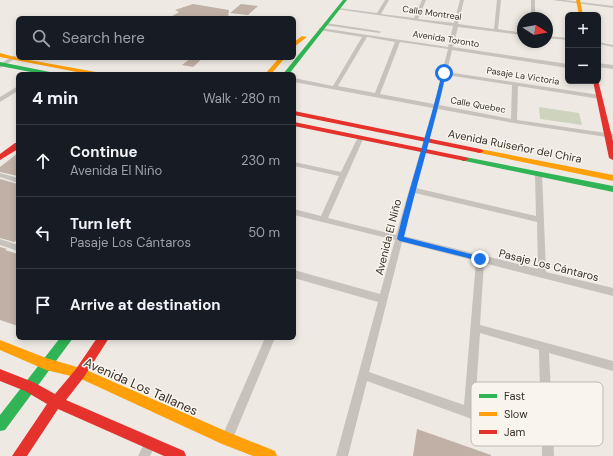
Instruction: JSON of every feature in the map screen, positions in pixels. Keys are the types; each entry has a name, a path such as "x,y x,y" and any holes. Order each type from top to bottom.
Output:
{"street":[{"path":"288,72 345,0"},
{"path":"379,14 387,0"},
{"path":"416,19 424,0"},
{"name":"Avenida El Niño","path":"342,456 412,190 436,107 462,0"},
{"path":"496,30 499,0"},
{"path":"533,0 534,12"},
{"path":"554,0 578,1 613,7"},
{"path":"578,1 580,12"},
{"name":"Calle Montreal","path":"338,9 517,33"},
{"name":"Avenida Toronto","path":"324,27 365,36 398,41 565,60"},
{"name":"Avenida Toronto","path":"324,27 452,46 565,65"},
{"path":"334,88 365,36"},
{"path":"296,43 304,37"},
{"path":"553,38 565,39"},
{"path":"377,96 398,41"},
{"path":"601,44 613,46"},
{"path":"0,55 15,58"},
{"path":"1,65 15,58"},
{"path":"25,60 86,72"},
{"path":"270,72 280,60"},
{"path":"1,65 34,72"},
{"path":"601,65 613,67"},
{"path":"601,70 613,72"},
{"name":"Pasaje La Victoria","path":"444,73 600,97"},
{"name":"Calle Quebec","path":"296,80 514,121 611,136"},
{"path":"514,121 515,84"},
{"path":"597,84 611,136 613,158"},
{"path":"0,100 16,89"},
{"name":"Avenida Ruiseñor del Chira","path":"296,113 613,178"},
{"path":"296,124 613,189"},
{"path":"323,219 342,174 361,137"},
{"path":"0,158 16,146"},
{"path":"296,164 342,174"},
{"path":"539,174 542,274"},
{"path":"0,175 16,180"},
{"path":"412,190 540,220"},
{"name":"Pasaje Los Cántaros","path":"296,212 613,292"},
{"path":"0,242 16,247"},
{"path":"472,382 480,259"},
{"path":"296,278 383,299"},
{"path":"476,328 613,366"},
{"path":"0,425 65,340"},
{"path":"20,456 56,402 80,373 102,340"},
{"path":"227,439 268,340"},
{"name":"Avenida Los Tallanes","path":"0,345 46,364 80,373 227,439 270,456"},
{"path":"544,346 545,382"},
{"path":"0,374 29,386 56,402 179,456"},
{"path":"364,374 469,412 471,388"},
{"path":"144,456 150,444"},
{"path":"547,446 548,456"}],"green space":[{"path":"539,107 579,113 582,125 540,119"}],"building":[{"path":"193,4 229,10 228,16 172,16 179,12 175,10"},
{"path":"241,4 258,6 248,15 230,13"},
{"path":"188,60 201,60 193,67 182,65"},
{"path":"16,155 16,176 0,172 0,167"},
{"path":"0,179 16,183 16,240 14,242 0,238"},
{"path":"0,247 16,253 16,325 0,320"},
{"path":"417,429 491,455 491,456 413,456"}],"traffic: fast":[{"path":"288,72 345,0"},
{"path":"0,64 40,72"},
{"path":"465,159 613,189"},
{"path":"0,425 65,340"}],"traffic: slow":[{"path":"578,0 580,12"},
{"path":"296,43 304,37"},
{"path":"0,55 16,58"},
{"path":"25,60 86,72"},
{"path":"270,72 280,60"},
{"path":"480,151 613,178"},
{"path":"0,345 46,364 80,373 227,439 270,456"}],"traffic: jam":[{"path":"597,84 613,158"},
{"path":"296,113 480,151"},
{"path":"296,124 465,159"},
{"path":"0,158 16,146"},
{"path":"19,456 56,402 80,373 102,340"},
{"path":"0,375 29,386 56,402 179,456"}],"route":[{"path":"444,73 400,239 480,259"}]}
